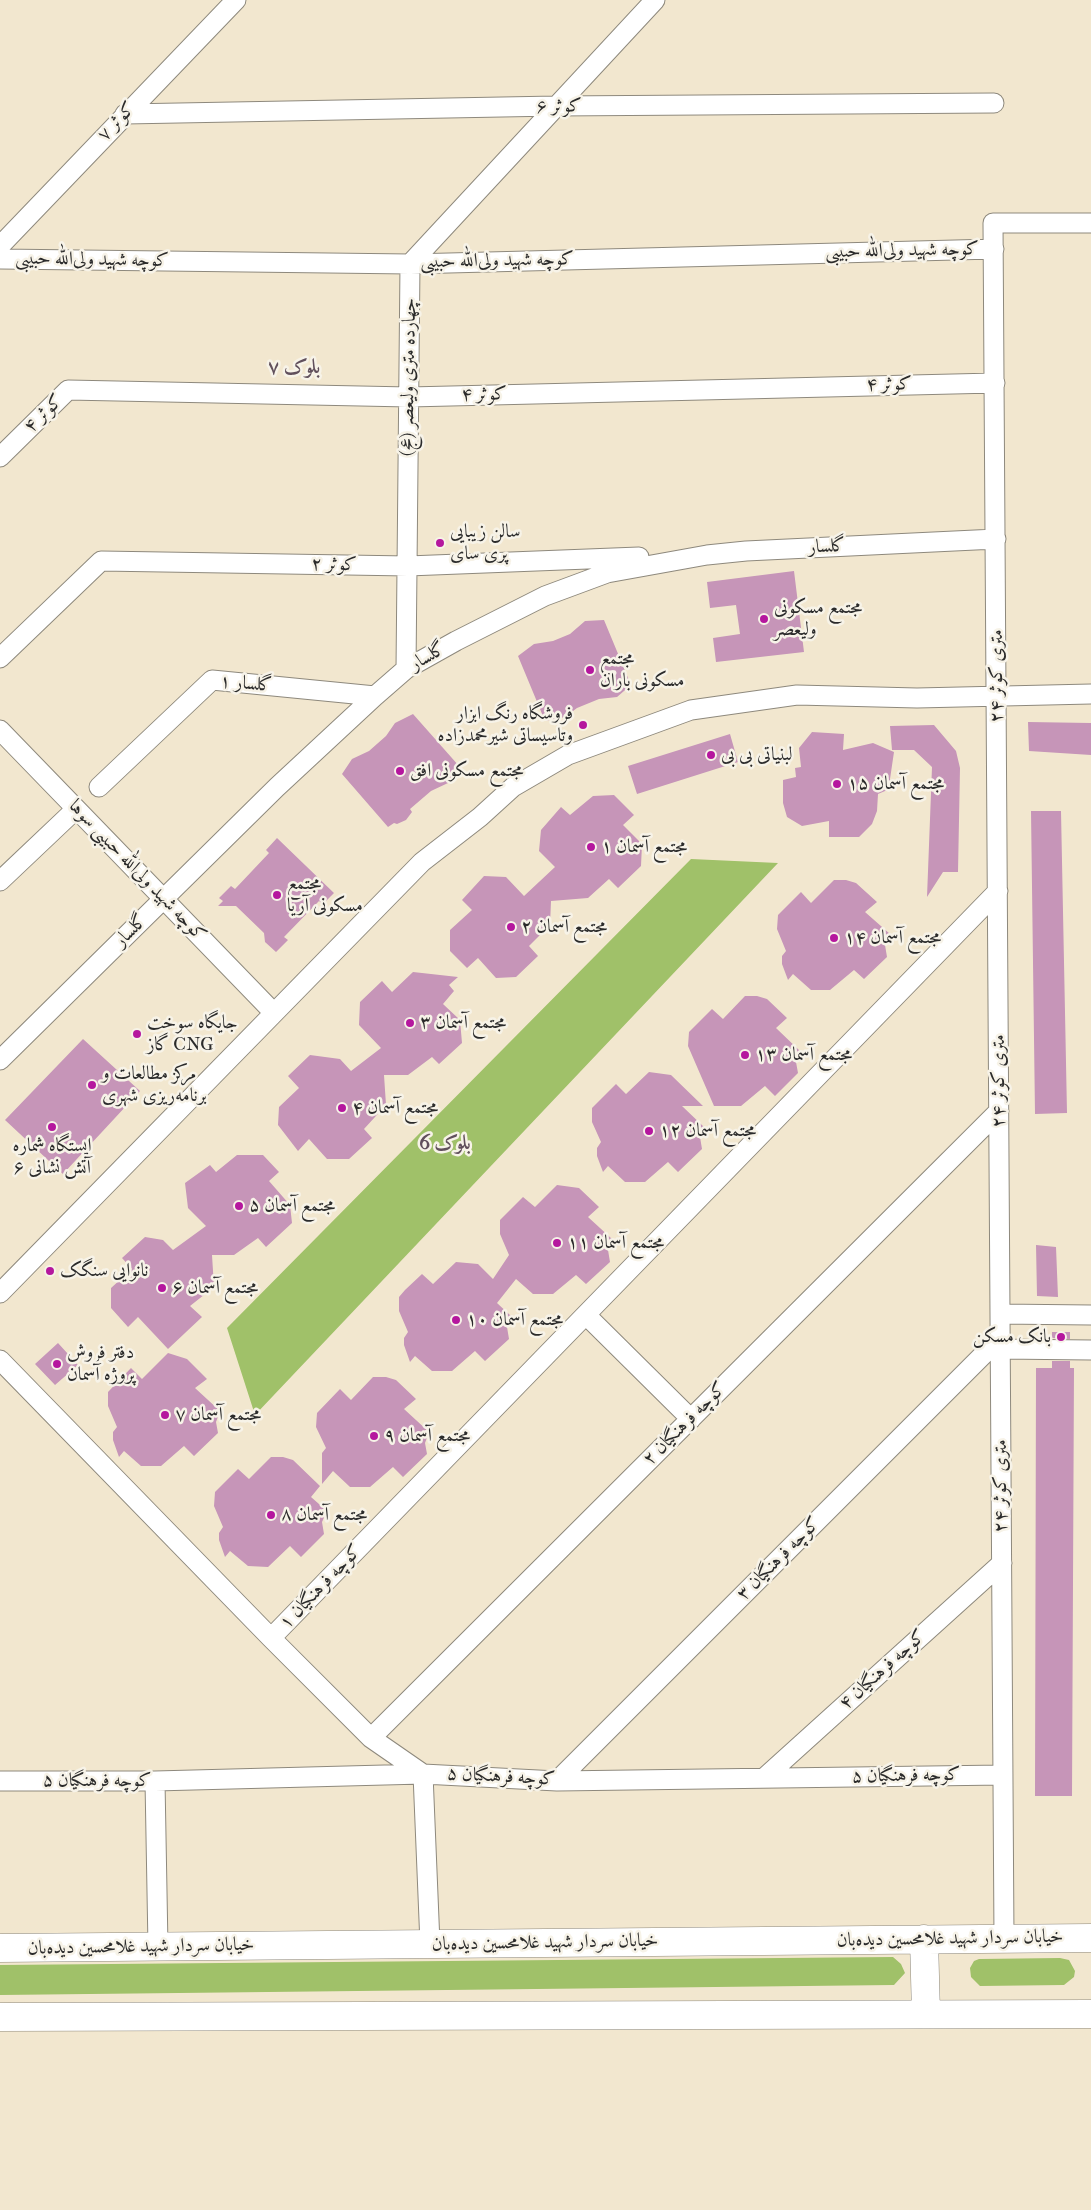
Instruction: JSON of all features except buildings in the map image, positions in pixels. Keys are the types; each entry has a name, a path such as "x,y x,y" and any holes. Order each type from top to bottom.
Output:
{"main road":[{"name":"خیابان سردار شهید غلامحسین دیده‌بان","path":"0,1948 1091,1938"},
{"path":"924,1939 926,2014"},
{"path":"0,2017 1091,2014"}],"street":[{"name":"کوثر ۷","path":"0,246 124,114 236,0"},
{"path":"410,264 655,0"},
{"name":"کوثر ۶","path":"124,114 556,106 994,103"},
{"name":"۲۴ متری کوثر","path":"1004,1939 993,223 1091,223"},
{"name":"کوچه شهید ولی‌الله حبیبی","path":"0,259 410,264 994,249"},
{"name":"چهارده متری ولیعصر (عج)","path":"406,669 410,264"},
{"name":"کوثر ۴","path":"0,457 68,390 409,396 995,383"},
{"name":"گلسار","path":"0,1060 277,787 406,669 545,596 608,573 707,555 996,539"},
{"name":"کوثر ۲","path":"0,658 101,560 408,566 707,555"},
{"name":"گلسار ۱","path":"99,787 212,680 375,696"},
{"path":"0,1293 422,862 480,817 513,787 568,755 691,710 797,695 917,698 1091,694"},
{"name":"کوچه شهید ولی‌الله حبیبی سوها","path":"0,730 165,898 274,1013"},
{"path":"0,880 76,809"},
{"name":"کوچه فرهنگیان ۱","path":"271,1638 998,891"},
{"name":"کوچه فرهنگیان ۲","path":"371,1738 999,1111"},
{"path":"1000,1314 1091,1315"},
{"path":"586,1315 691,1419"},
{"path":"1001,1343 1091,1350"},
{"name":"کوچه فرهنگیان ۳","path":"556,1780 1001,1343"},
{"path":"0,1360 371,1738 423,1774 430,1944"},
{"name":"کوچه فرهنگیان ۴","path":"764,1778 1002,1562"},
{"name":"کوچه فرهنگیان ۵","path":"0,1781 154,1781 423,1774 556,1780 1003,1775"},
{"path":"154,1781 158,1947"}],"green space":[{"path":"691,859 778,863 255,1415 227,1328"},
{"path":"893,1957 901,1964 905,1973 894,1985 0,1995 0,1965"},
{"path":"1060,1958 1069,1960 1075,1971 1074,1977 1064,1985 980,1986 971,1977 970,1968 974,1961 979,1959"}],"place":[{"name":"سالن زیبایی پری سای","path":"440,543"},
{"name":"مجتمع مسکونی ولیعصر","path":"764,619"},
{"name":"مجتمع مسکونی باران","path":"590,670"},
{"name":"فروشگاه رنگ ابزار وتاسیساتی شیرمحمدزاده","path":"583,725"},
{"name":"لبنیاتی بی بی","path":"711,755"},
{"name":"مجتمع مسکونی افق","path":"400,771"},
{"name":"مجتمع آسمان ۱۵","path":"837,784"},
{"name":"مجتمع آسمان ۱","path":"591,847"},
{"name":"مجتمع مسکونی آریا","path":"277,895"},
{"name":"مجتمع آسمان ۲","path":"511,927"},
{"name":"مجتمع آسمان ۱۴","path":"834,938"},
{"name":"مجتمع آسمان ۳","path":"410,1023"},
{"name":"جایگاه سوخت گاز CNG","path":"137,1034"},
{"name":"مجتمع آسمان ۱۳","path":"745,1055"},
{"name":"مرکز مطالعات و برنامه‌ریزی شهری","path":"92,1085"},
{"name":"مجتمع آسمان ۴","path":"342,1108"},
{"name":"ایستگاه شماره ۶ آتش نشانی","path":"52,1127"},
{"name":"مجتمع آسمان ۱۲","path":"649,1131"},
{"name":"مجتمع آسمان ۵","path":"239,1206"},
{"name":"مجتمع آسمان ۱۱","path":"557,1243"},
{"name":"نانوایی سنگک","path":"50,1271"},
{"name":"مجتمع آسمان ۶","path":"162,1288"},
{"name":"مجتمع آسمان ۱۰","path":"456,1320"},
{"name":"بانک مسکن","path":"1061,1337"},
{"name":"دفتر فروش پروژه آسمان","path":"57,1364"},
{"name":"مجتمع آسمان ۷","path":"165,1415"},
{"name":"مجتمع آسمان ۹","path":"374,1436"},
{"name":"مجتمع آسمان ۸","path":"271,1515"}],"district":[{"name":"بلوک ۷","path":"294,368"},
{"name":"بلوک 6","path":"445,1144"}]}
